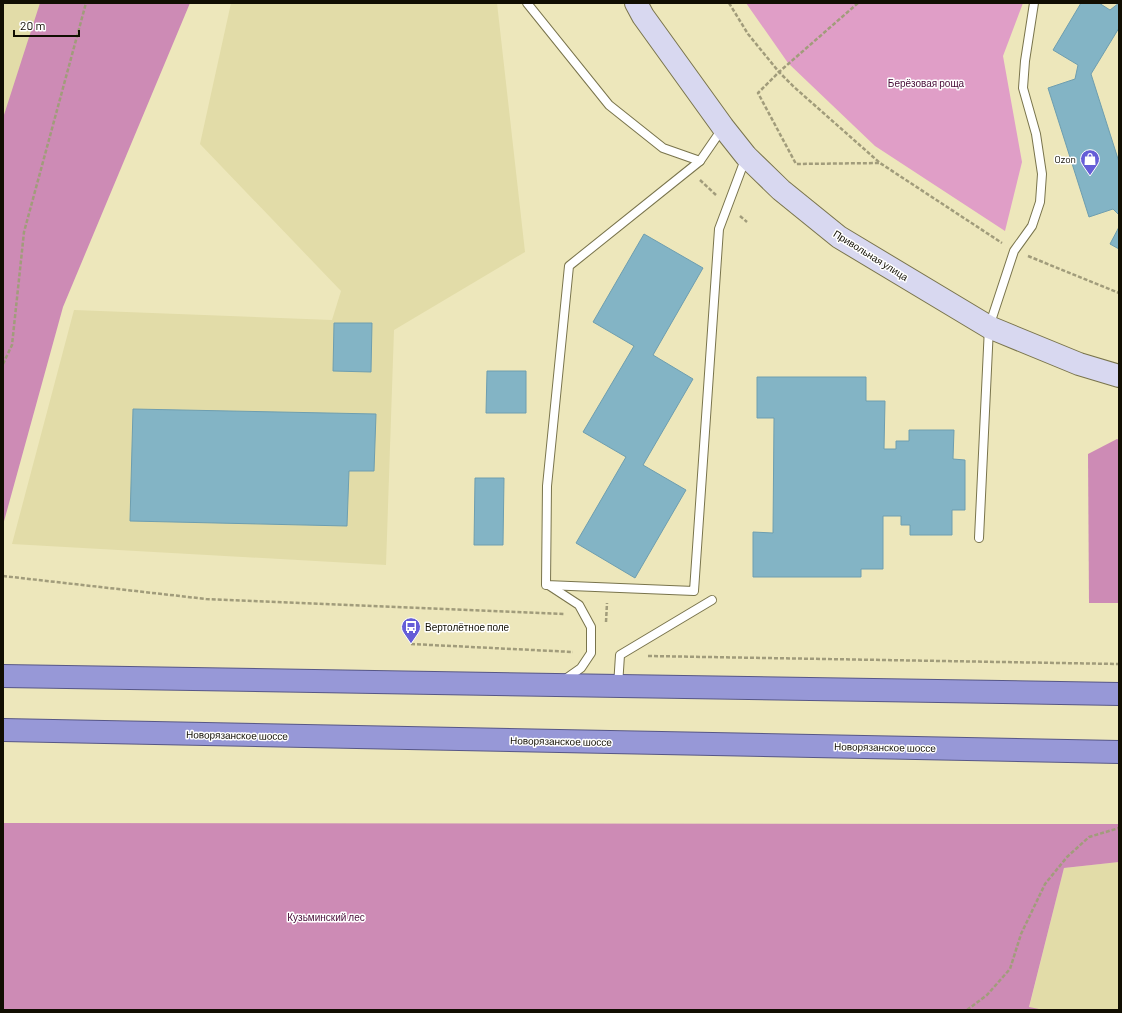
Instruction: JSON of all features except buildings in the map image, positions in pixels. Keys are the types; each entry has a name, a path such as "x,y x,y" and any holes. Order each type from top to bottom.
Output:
{"highway":[{"path":"3,676 1119,694"},
{"name":"Новорязанское шоссе","path":"5,731 1119,752"}],"main road":[{"name":"Привольная улица","path":"636,3 643,16 723,128 746,156 781,190 839,237 989,327 1079,364 1119,376"}],"lane":[{"path":"527,3 609,105 663,148 700,161"},
{"path":"979,538 989,327 1014,251 1032,226 1040,202 1042,174 1036,134 1023,88 1024,61 1034,3"},
{"path":"559,684 580,668 591,653 591,627 579,605 550,585 546,585 547,486 569,266 700,161 723,128"},
{"path":"550,585 694,591 719,229 746,156"},
{"path":"618,686 620,655 712,600"}],"path":[{"path":"3,364 12,345 24,232 86,3"},
{"path":"729,3 748,34 794,88 880,163 1014,251 1119,293"},
{"path":"858,3 779,72 758,94 796,164 880,163"},
{"path":"3,576 206,599 585,615"},
{"path":"410,644 591,653"},
{"path":"620,655 1119,664"},
{"path":"967,1010 987,995 1010,969 1021,934 1045,884 1067,857 1088,837 1119,828"}],"shaded area":[{"path":"3,3 65,3 3,191"},
{"path":"231,3 497,3 525,252 394,330 386,565 12,544 74,310 332,320 341,291 200,144"},
{"path":"1119,862 1119,1010 1044,1010 1029,1008 1064,868"}],"green space":[{"path":"40,3 190,3 63,307 3,525 3,118"},
{"name":"Берёзовая роща","path":"746,3 1023,3 1003,56 1022,162 1005,231 875,146 788,63"},
{"path":"1117,439 1119,440 1119,603 1089,603 1088,454"},
{"name":"Кузьминский лес","path":"3,823 1119,824 1119,862 1064,868 1029,1007 1044,1010 3,1010"}],"place":[{"name":"Ozon","path":"1090,176"},
{"name":"Вертолётное поле","path":"411,644"}]}
